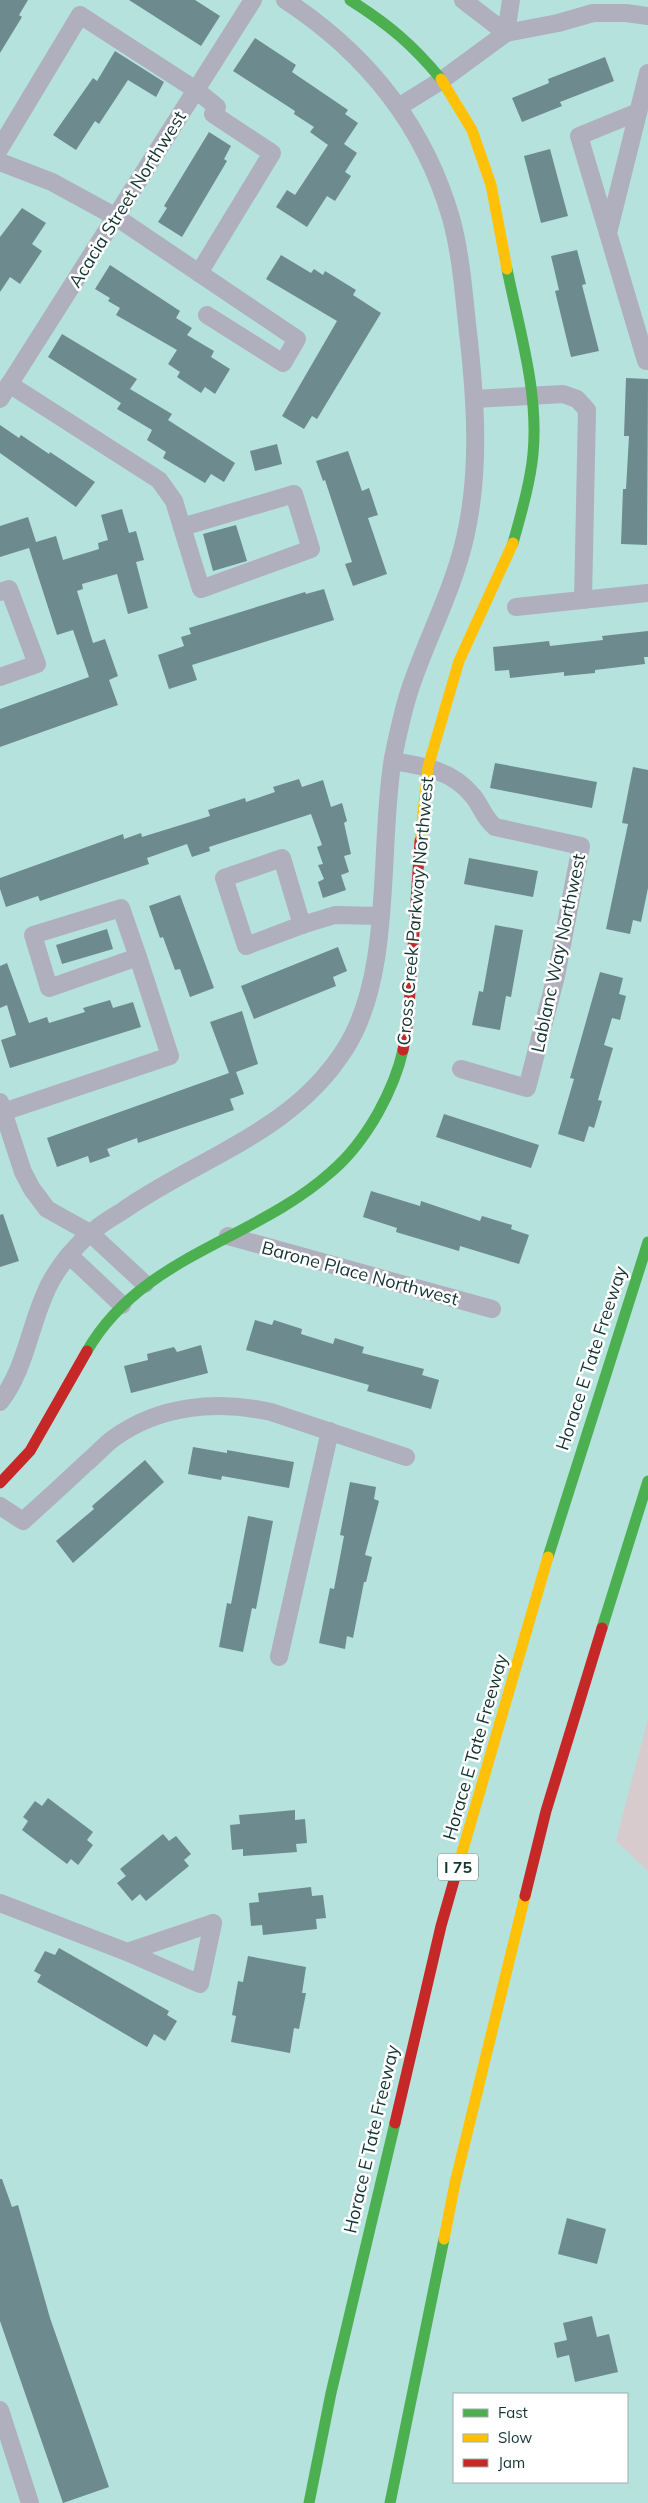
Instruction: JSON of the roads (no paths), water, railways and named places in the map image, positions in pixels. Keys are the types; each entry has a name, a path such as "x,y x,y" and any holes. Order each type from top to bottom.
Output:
{"main road":[{"name":"Cross Creek Parkway Northwest","path":"0,1483 30,1451 91,1344 122,1305 145,1284 296,1199 332,1172 367,1132 391,1089 401,1058 408,1022 419,847 428,766 447,709 459,661 511,549 525,501 533,454 532,394 491,185 472,130 442,80 416,49 386,23 350,0"},
{"name":"Horace E Tate Freeway","path":"309,2503 331,2393 441,1926 568,1490 648,1242"},
{"path":"390,2503 455,2183 546,1810 648,1481"}],"street":[{"name":"Acacia Street Northwest","path":"5,391 254,0"},
{"name":"Cross Creek Parkway Northwest","path":"0,1402 21,1363 44,1296 69,1255 90,1233 142,1196 276,1121 301,1102 320,1084 348,1046 365,1007 375,969 393,761 411,686 450,589 465,537 476,469 475,399 459,261 451,220 431,162 400,106 373,72 341,41 285,0"},
{"path":"463,0 506,33"},
{"path":"506,33 511,0"},
{"path":"400,106 442,80 506,33 558,23 593,13 626,13 648,16"},
{"path":"0,148 80,15 196,90 217,107 213,114 272,153 199,273"},
{"path":"608,233 648,73"},
{"path":"638,112 579,136 646,361"},
{"path":"0,162 52,182 116,217 298,339 283,364 207,315"},
{"path":"5,391 159,480 174,501 182,527 202,589 311,549 294,494 182,527"},
{"path":"475,399 532,394 563,394 577,399 587,410 583,600"},
{"path":"0,592 9,589 37,664 0,677"},
{"path":"516,607 648,593"},
{"name":"Lablanc Way Northwest","path":"393,761 428,766 449,774 464,784 475,798 484,818 496,827 581,846 556,976 527,1088 461,1069"},
{"path":"302,925 282,858 224,878 246,946 335,915 380,916"},
{"path":"138,957 49,988 33,935 121,908 138,957 170,1056 2,1107 23,1172 32,1189 47,1209 90,1233 145,1284"},
{"name":"Barone Place Northwest","path":"228,1236 492,1309"},
{"path":"69,1255 122,1305"},
{"path":"0,1506 23,1521 114,1438 150,1418 186,1408 218,1404 249,1407 330,1431 406,1457"},
{"path":"279,1658 330,1431"},
{"path":"0,1903 127,1952 200,1984 213,1923 127,1952"},
{"path":"0,2410 4,2436 30,2503"}]}
